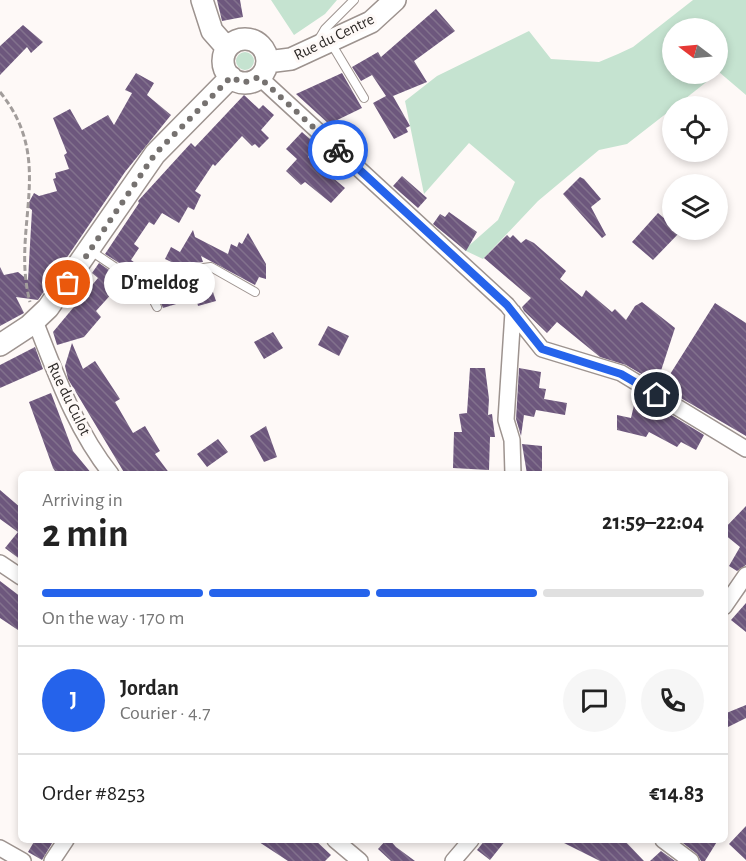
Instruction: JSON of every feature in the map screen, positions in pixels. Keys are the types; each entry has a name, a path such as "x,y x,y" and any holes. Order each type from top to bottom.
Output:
{"street":[{"path":"202,0 212,31 227,48"},
{"name":"Rue du Centre","path":"263,70 371,22 394,0"},
{"path":"263,70 243,83 231,77 223,64 227,48 238,40 252,40 263,47 263,70 513,312 542,349 621,374 746,449"},
{"path":"0,345 34,321 57,297 155,154 231,77"},
{"path":"513,312 506,420 512,440 513,471"},
{"name":"Rue du Culot","path":"34,321 66,400 109,471"},
{"path":"0,563 18,575"},
{"path":"728,601 746,575"},
{"path":"52,861 64,843"},
{"path":"339,843 360,861"},
{"path":"453,861 468,843"},
{"path":"667,843 691,861"},
{"path":"0,848 23,861"}],"lane":[{"path":"354,0 320,34 364,98"},
{"path":"89,250 146,286 157,307"},
{"path":"125,274 143,276 211,267 255,292"}],"path":[{"path":"0,92 29,150 31,177 26,279 34,321"}],"green space":[{"path":"271,0 337,0 325,14 294,35"},
{"path":"693,0 746,0 746,95 728,80 728,18 670,18"},
{"path":"662,24 662,84 704,84 688,96 662,96 662,117 627,144 599,150 538,201 483,259 464,250 498,220 515,182 469,143 424,194 405,101 437,76 529,31 551,59 599,62 633,47"},
{"path":"241,52 249,52 254,57 252,68 241,70 236,65 236,57"}],"building":[{"path":"217,0 240,0 243,17 222,21"},
{"path":"436,9 455,31 414,61 427,82 393,96 410,126 406,128 408,132 394,139 373,103 386,96 372,75 361,81 352,67 378,52 381,57"},
{"path":"23,25 43,42 31,53 27,47 0,75 0,46"},
{"path":"136,73 154,83 147,95 171,115 125,172 38,300 16,297 24,313 0,326 0,267 4,275 18,272 28,280 32,210 27,206 34,193 39,196 57,191 53,179 56,178 55,173 69,169 64,155 67,153 53,118 70,109 82,130 108,115 114,125 132,93 125,90"},
{"path":"342,73 362,108 329,124 296,94"},
{"path":"244,95 259,109 263,105 274,115 261,130 269,138 259,148 255,144 252,146 242,136 215,166 213,164 195,191 201,195 194,210 188,207 179,223 162,213 154,225 149,222 134,244 139,248 131,260 138,265 136,269 127,268 105,254 139,203 138,201 191,143 195,147"},
{"path":"302,132 317,145 308,157 345,188 331,203 305,182 301,185 286,171 297,159 286,149"},
{"path":"402,176 427,198 418,208 393,186"},
{"path":"580,177 601,199 591,207 606,235 602,238 563,194"},
{"path":"449,212 477,232 466,251 433,224 440,214 445,217"},
{"path":"658,213 662,216 662,240 672,240 653,260 632,242"},
{"path":"193,230 195,237 228,254 231,244 237,247 239,242 242,244 248,233 266,264 266,279 259,277 255,285 201,256 203,262 178,265 165,259 171,247 180,252"},
{"path":"507,235 510,238 513,235 521,243 526,239 534,243 566,271 560,279 582,297 586,290 612,312 615,309 626,320 635,306 642,302 675,328 657,383 626,365 600,357 557,322 547,333 524,311 522,307 531,298 484,258"},
{"path":"99,263 128,283 120,296 115,290 96,311 101,317 84,337 57,345 53,332 98,278 92,273"},
{"path":"207,274 216,301 198,306 196,298 163,308 153,287"},
{"path":"715,303 746,323 746,436 662,387"},
{"path":"328,326 349,336 339,356 318,345"},
{"path":"273,332 283,348 264,359 254,342"},
{"path":"72,343 83,369 95,361 120,399 115,402 133,433 145,426 160,451 155,454 168,471 123,471 68,379 65,366"},
{"path":"35,347 43,369 0,388 0,365"},
{"path":"470,368 485,368 489,399 488,415 492,414 495,437 490,437 489,470 453,468 454,432 462,432 459,414 467,413"},
{"path":"519,368 541,372 539,388 546,389 544,399 567,403 565,415 536,410 534,417 524,415 521,436 516,419"},
{"path":"51,393 73,451 90,471 55,471 29,402"},
{"path":"635,401 658,407 704,435 696,450 681,442 677,447 649,432 646,437 617,430 617,415 631,418"},
{"path":"266,426 277,457 264,462 250,436"},
{"path":"218,439 228,452 207,467 197,454"},
{"path":"522,444 542,446 542,471 526,471"},
{"path":"0,490 18,505 18,532 0,519"},
{"path":"746,506 746,565 737,571 729,566 740,547 728,537 728,525"},
{"path":"18,532 18,558 5,548"},
{"path":"0,581 18,595 18,630 0,618"},
{"path":"746,603 746,632 731,620"},
{"path":"746,705 746,718 728,727 728,712"},
{"path":"746,826 746,860 729,844"},
{"path":"33,843 52,843 42,860 28,852"},
{"path":"261,843 318,843 331,855 325,861 288,861"},
{"path":"383,843 393,843 415,861 391,861 378,849"},
{"path":"483,843 504,843 490,860 477,850"},
{"path":"564,843 627,843 644,861 600,861"},
{"path":"683,843 716,843 705,861 701,861 697,854"},
{"path":"661,851 675,861 650,861"}],"way so far":[{"path":"68,283 155,154 231,77 243,83 259,77 338,150"}],"place":[{"name":"D'meldog","path":"68,283"}],"route":[{"path":"338,150 507,305 542,349 621,374 657,395"}]}
